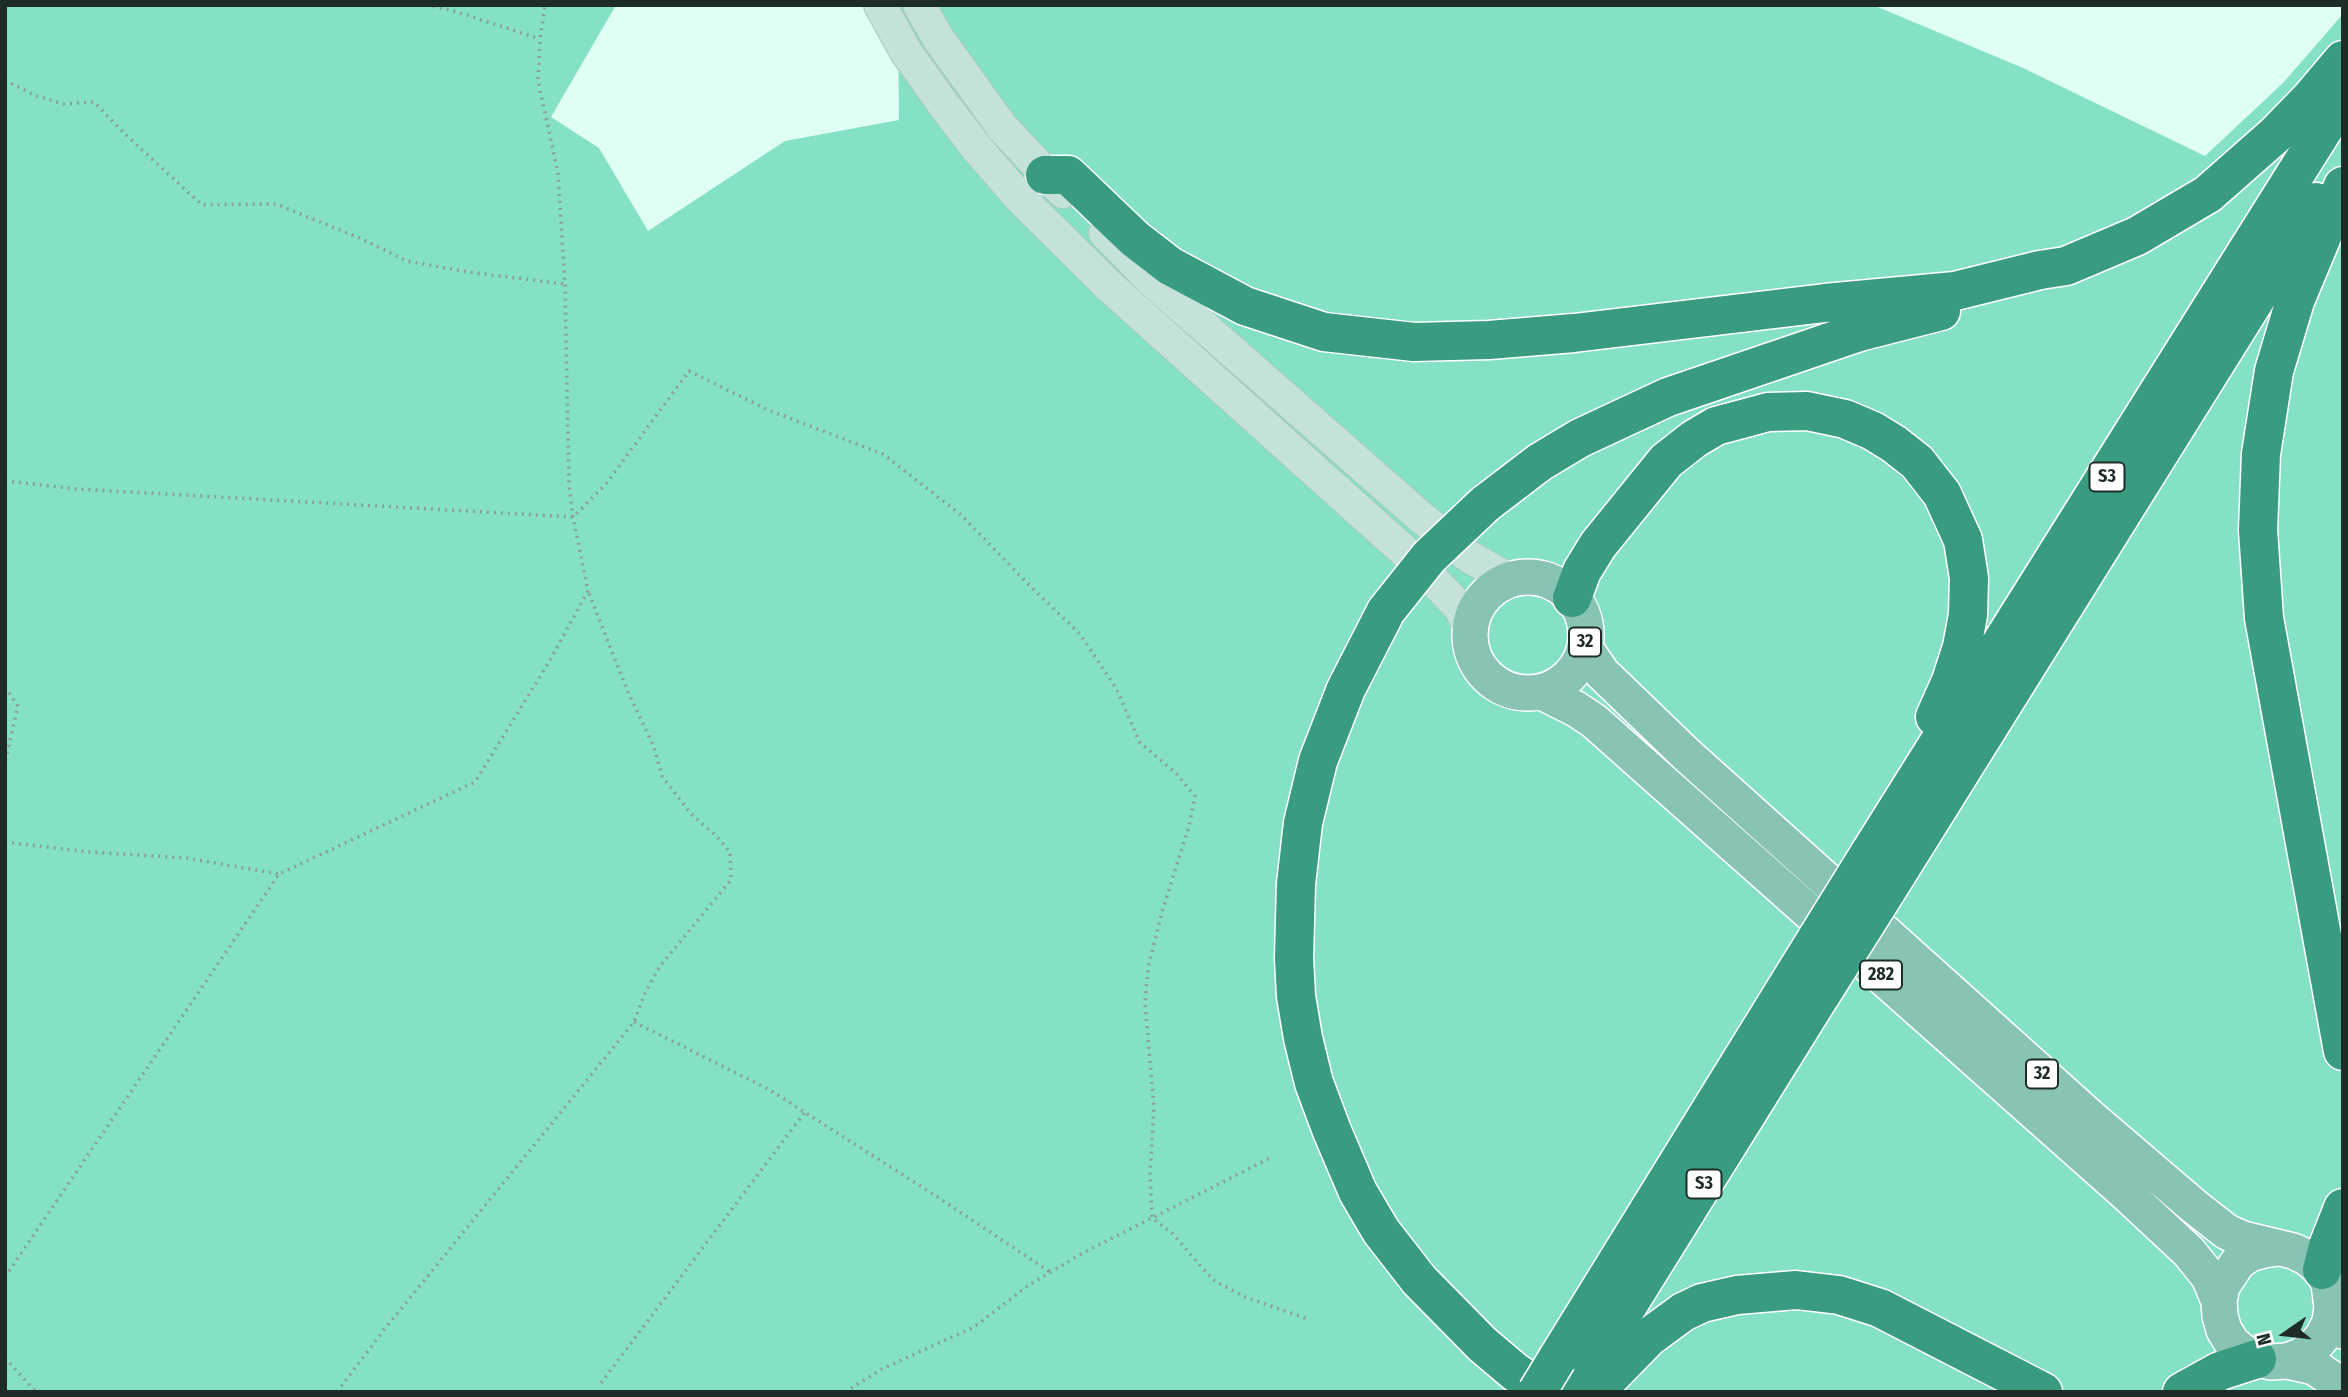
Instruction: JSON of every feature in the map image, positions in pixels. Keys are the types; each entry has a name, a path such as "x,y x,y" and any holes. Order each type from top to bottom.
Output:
{"highway":[{"path":"1045,175 1068,175 1127,231 1170,266 1245,306 1324,332 1414,342 1574,333 1825,303 1955,291 2057,268 2091,257 2137,236 2208,194 2275,135 2343,60"},
{"name":"S3","path":"1883,864 1972,694 2343,98"},
{"name":"S3","path":"1537,1392 1576,1383 1811,980 1883,864 2343,160"},
{"path":"2343,186 2295,301 2274,371 2261,454 2258,530 2266,630 2343,1051"},
{"path":"2043,1392 1880,1308 1839,1295 1796,1290 1737,1295 1683,1312 1576,1383 1515,1372 1482,1344 1419,1280 1381,1231 1358,1192 1314,1083 1296,996 1294,958 1296,884 1303,823 1318,761 1346,689 1386,611 1429,557 1485,504 1541,462 1580,438 1668,397 1859,332 1949,309 2021,286 2045,278 2057,268"},
{"path":"1572,598 1588,559 1630,503 1667,461 1694,439 1716,426 1768,412 1821,413 1845,419 1895,443 1917,463 1942,494 1963,540 1969,578 1968,615 1962,647 1938,713 1876,818 1883,864"},
{"path":"2322,1270 2343,1208"},
{"path":"2182,1392 2220,1371 2272,1360"}],"main road":[{"path":"880,5 906,52 941,102 1019,197 1109,286 1413,559 1460,608 1470,628 1474,656 1489,679 1514,692 1542,692"},
{"path":"919,5 1002,127 1045,175 1151,280 1297,410 1468,556 1510,580"},
{"path":"1470,628 1479,603 1488,593 1510,580 1527,577 1544,579 1559,586 1572,598"},
{"name":"32","path":"1542,692 1564,680 1573,671 1585,648 1586,630 1581,613 1572,598"},
{"name":"32","path":"1585,648 1602,673 1687,755 2194,1207 2227,1232 2243,1240 2306,1257 2322,1270"},
{"name":"282","path":"1542,692 1576,709 1602,729 2129,1196 2189,1252 2209,1278 2219,1301"},
{"path":"2279,1248 2250,1254 2238,1262 2222,1286 2219,1301 2224,1330 2232,1343 2244,1353 2314,1367 2343,1386"},
{"path":"2272,1360 2301,1356 2314,1347 2330,1322 2337,1319 2329,1284 2322,1270"}],"path":[{"path":"426,5 451,10 540,39"},
{"path":"337,1392 634,1022 645,993 660,966 731,880 730,852 691,814 662,776 654,747 628,692 588,591 569,485 565,284 558,173 538,81 545,5"},
{"path":"5,80 34,95 63,104 94,102 202,205 276,204 362,239 407,261 565,284"},
{"path":"5,481 76,489 573,517 606,484 689,371 768,410 883,454 961,515 1080,634 1116,688 1140,743 1176,773 1195,796 1189,826 1148,968 1145,1003 1154,1107 1150,1173 1152,1218"},
{"path":"5,1277 279,874 475,782 549,662 588,591"},
{"path":"5,687 18,706 5,762"},
{"path":"5,842 89,852 186,858 279,874"},
{"path":"634,1022 770,1090 1050,1272"},
{"path":"601,1383 805,1112"},
{"path":"845,1392 882,1369 974,1327 1029,1284 1050,1272 1270,1158"},
{"path":"1152,1218 1172,1233 1213,1280 1245,1297 1308,1319"},
{"path":"5,1358 36,1392"}],"green space":[{"path":"5,5 616,5 551,117 599,148 648,231 785,141 899,120 898,5 1873,5 2023,68 2205,156 2283,83 2343,14 2343,1392 5,1392"}]}
